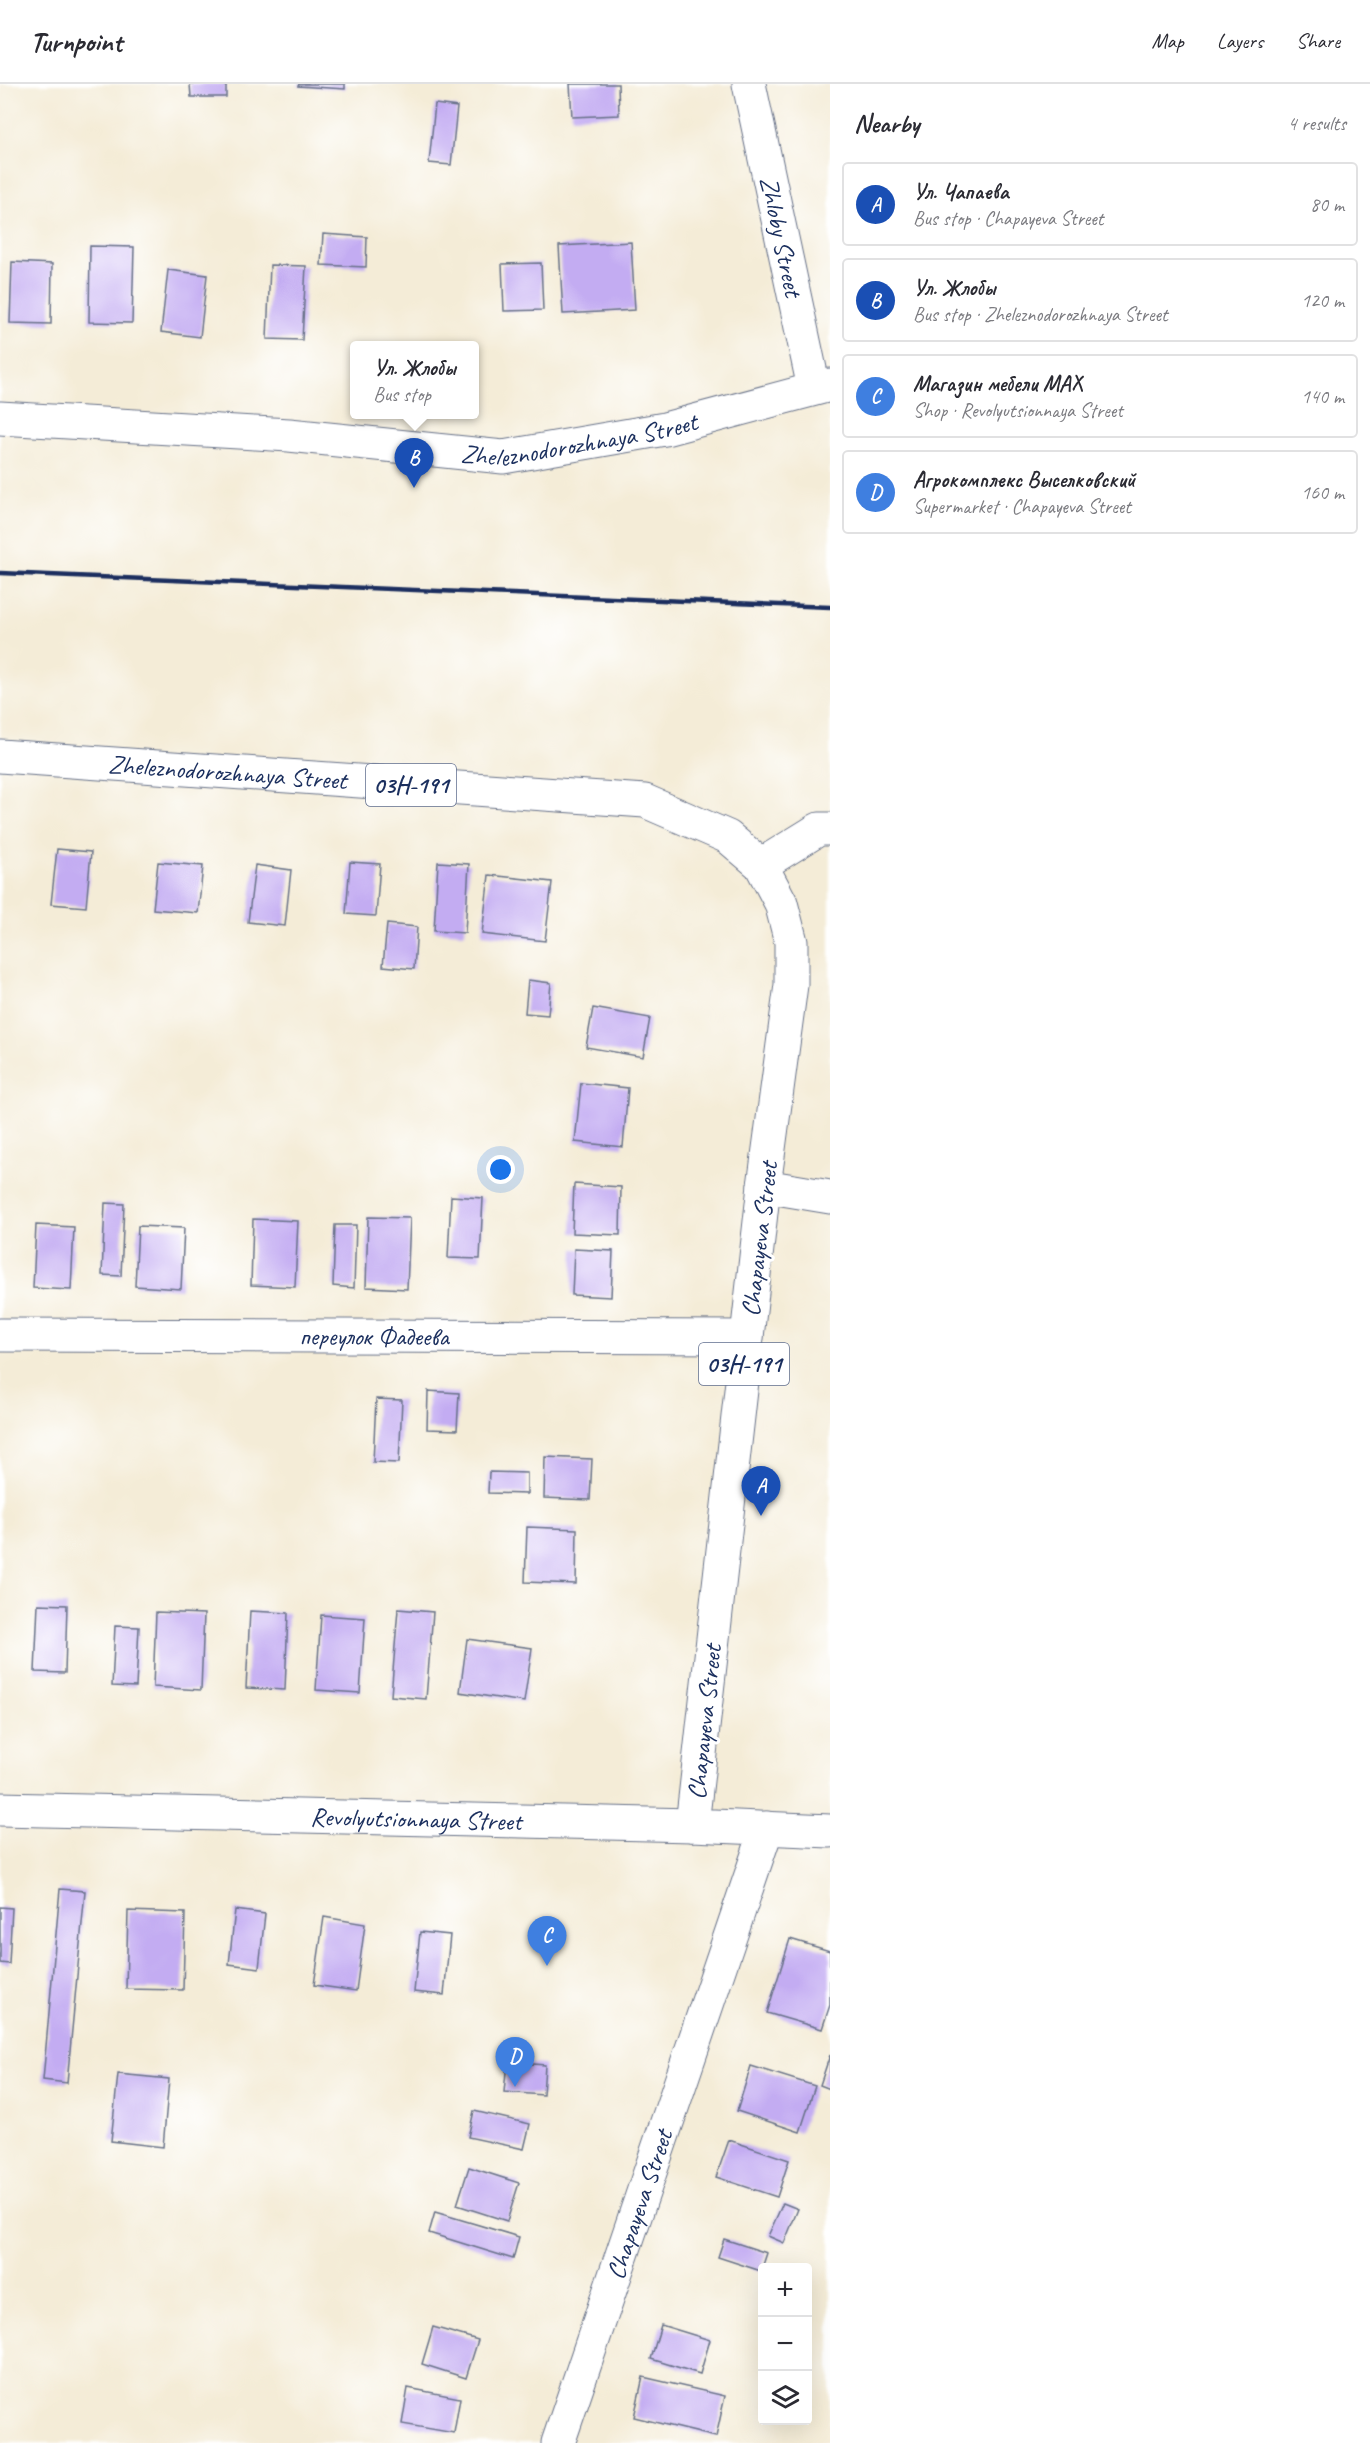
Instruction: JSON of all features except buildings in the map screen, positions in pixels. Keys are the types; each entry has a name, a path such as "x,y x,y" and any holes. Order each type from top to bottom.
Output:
{"main road":[{"name":"Zhloby Street","path":"749,84 822,387"},
{"name":"Zheleznodorozhnaya Street","path":"0,418 289,435 504,457 665,429 822,387"},
{"name":"Zheleznodorozhnaya Street","path":"0,756 645,801 728,837 761,865 781,903"},
{"path":"761,865 819,829 830,829"},
{"name":"Chapayeva Street","path":"692,1826 764,1186 791,985 791,942 781,903"},
{"path":"764,1186 830,1197"},
{"name":"переулок Фадеева","path":"0,1335 747,1337"},
{"name":"Revolyutsionnaya Street","path":"0,1809 830,1831"},
{"name":"Chapayeva Street","path":"558,2443 767,1828"}],"railway":[{"path":"0,573 830,607"}],"place":[{"name":"Ул. Жлобы","path":"414,488"},
{"name":"Ул. Чапаева","path":"761,1516"},
{"name":"Магазин мебели MAX","path":"547,1966"},
{"name":"Агрокомплекс Выселковский","path":"515,2087"}]}
